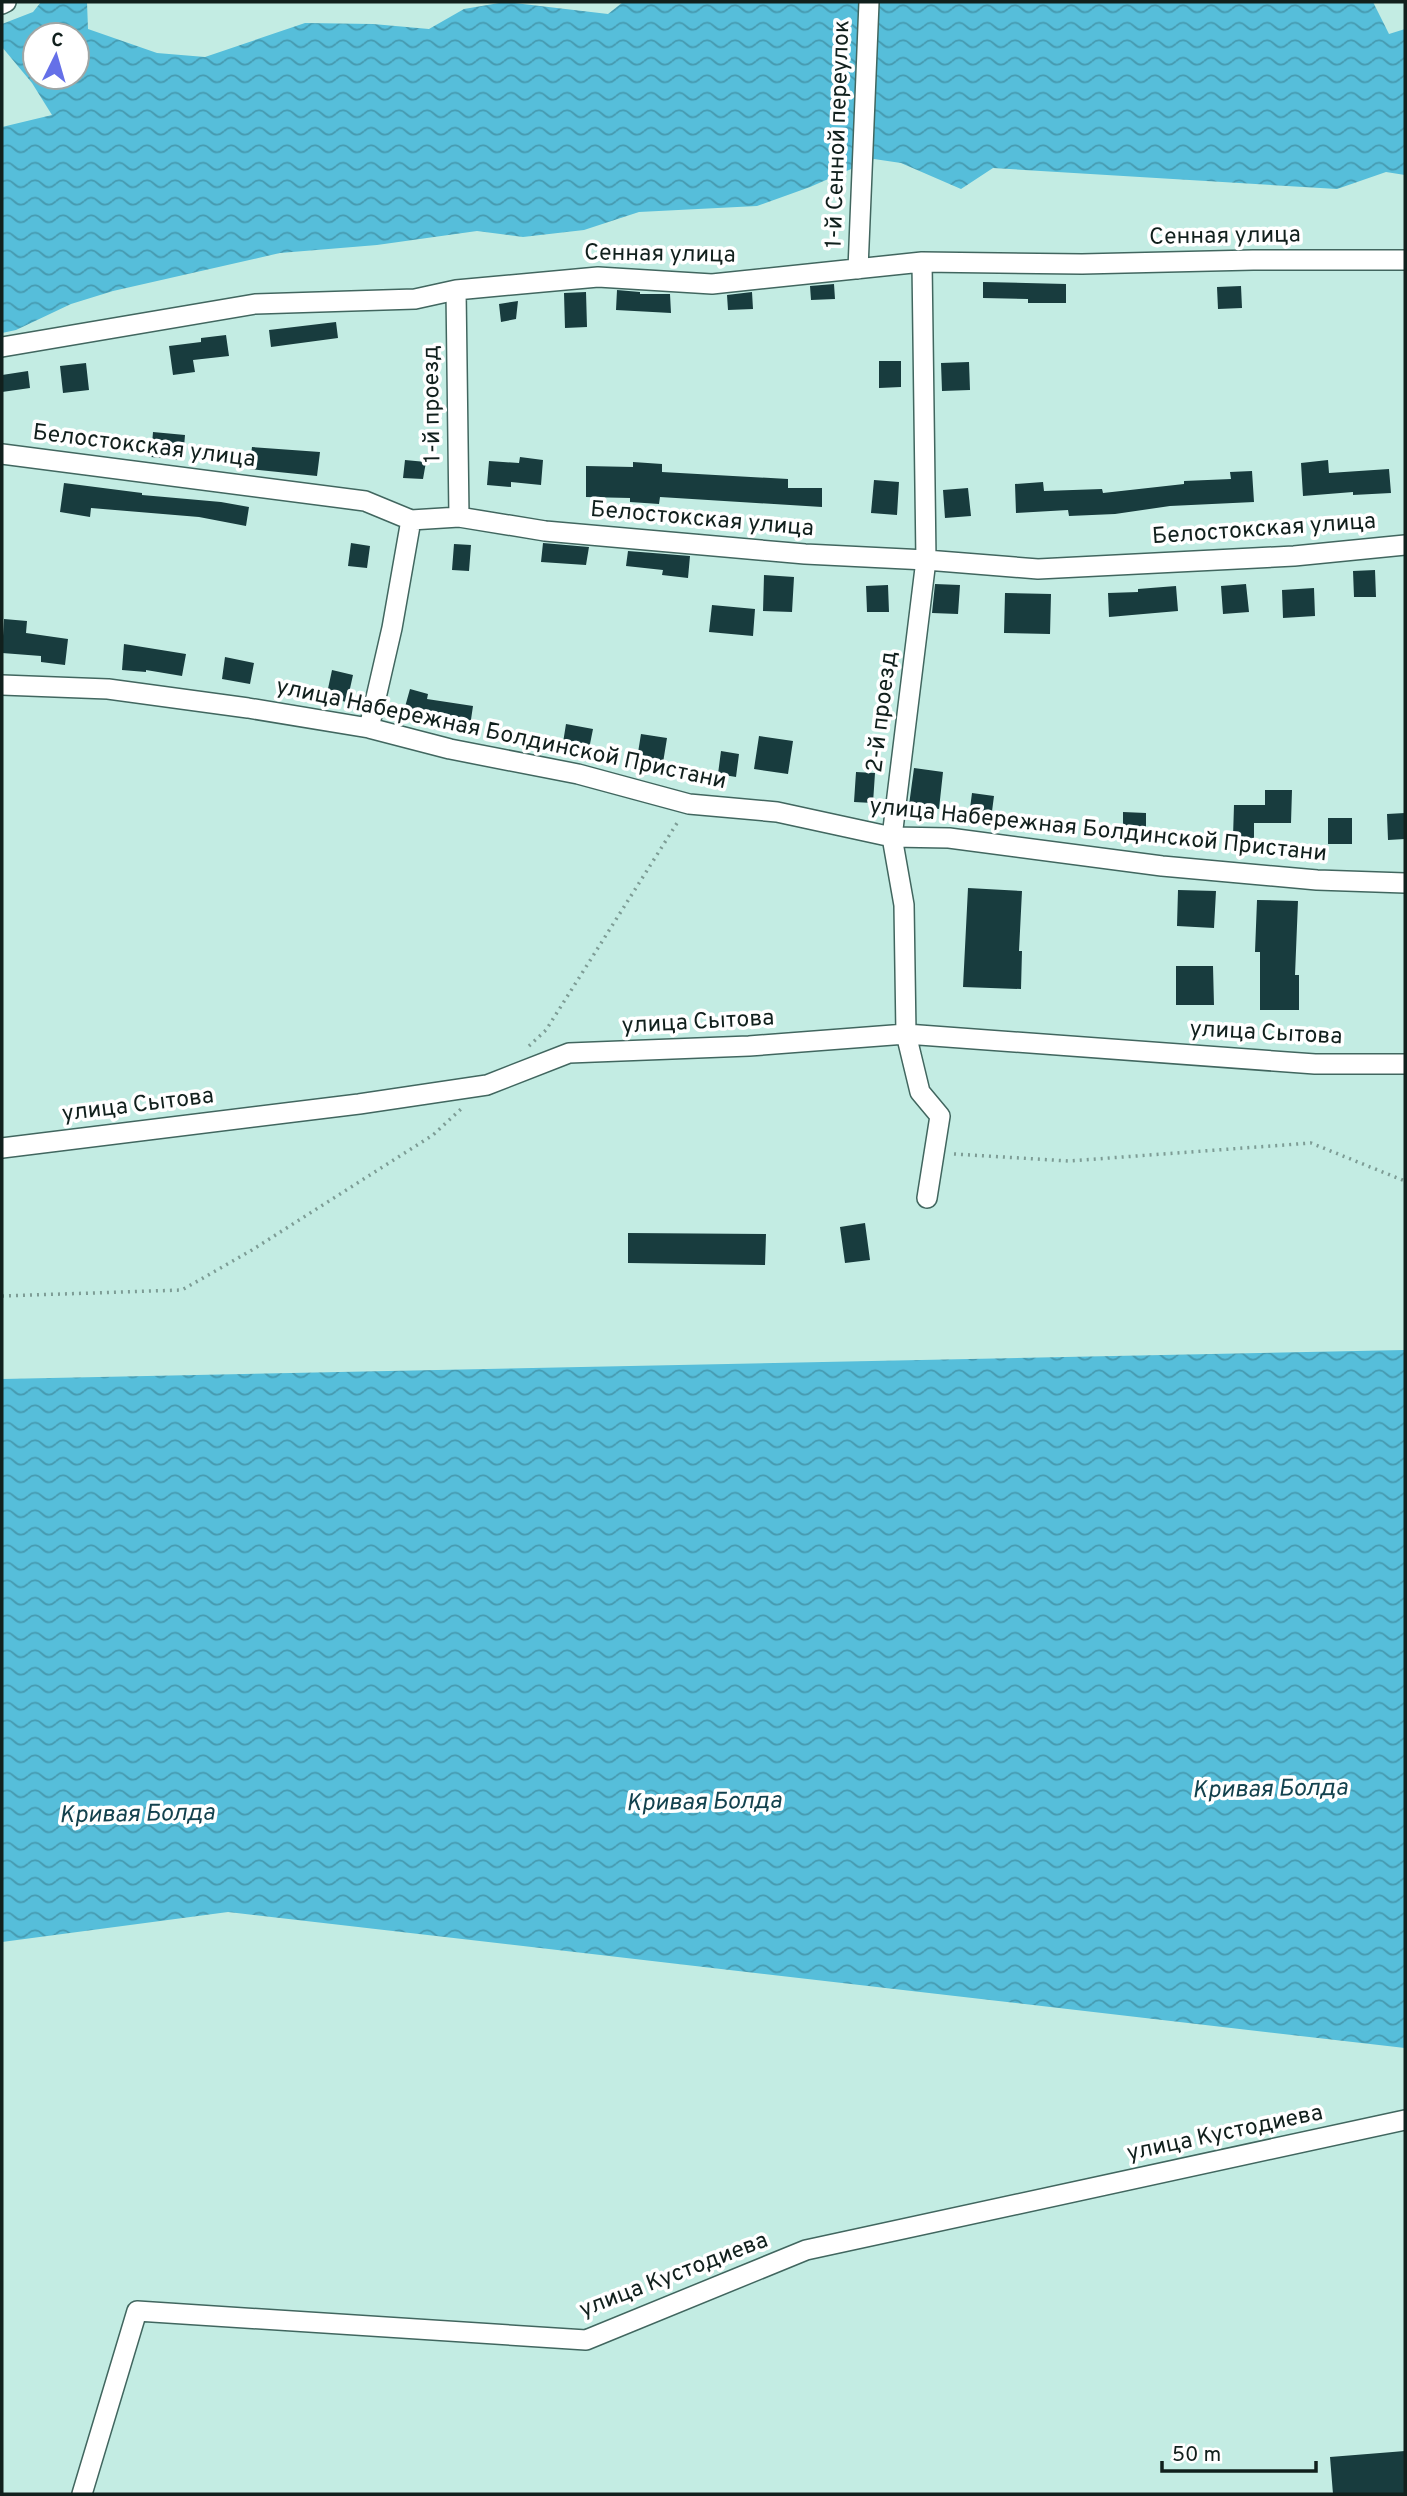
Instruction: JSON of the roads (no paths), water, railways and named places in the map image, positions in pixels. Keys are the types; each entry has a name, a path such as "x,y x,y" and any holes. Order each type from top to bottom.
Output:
{"street":[{"name":"1-й Сенной переулок","path":"858,269 869,2"},
{"name":"Сенная улица","path":"2,347 255,304 415,299 456,290 598,277 712,284 922,262 1082,264 1405,260"},
{"name":"2-й проезд","path":"922,262 926,560 892,837 904,905 906,1034 920,1092 940,1116 927,1198"},
{"name":"1-й проезд","path":"456,290 459,517"},
{"name":"Белостокская улица","path":"2,454 365,501 411,520 459,517 545,531 805,554 1038,569 1294,556 1405,545"},
{"path":"369,728 392,628 411,520"},
{"name":"улица Набережная Болдинской Пристани","path":"2,685 108,689 369,728 450,749 578,774 690,804 777,812 892,837 948,838 1162,866 1291,878 1405,883"},
{"name":"улица Сытова","path":"2,1148 359,1104 487,1085 569,1053 749,1046 906,1034 1315,1064 1405,1064"},
{"name":"улица Кустодиева","path":"82,2494 137,2311 586,2340 806,2250 1405,2120"}],"water":[{"path":"41,2 87,2 88,21 21,21 21,70 2,47 2,24 33,12"},
{"path":"505,2 608,14 623,2 1373,2 1389,34 1405,29 1405,175 1386,172 1337,189 993,168 961,189 901,163 874,159 810,187 757,206 639,212 584,230 523,237 477,231 377,245 280,253 113,291 71,304 16,330 2,333 2,127 52,115 37,91 91,91 91,30 157,53 205,57 305,23 373,24 429,29 464,9"},
{"name":"Кривая Болда","path":"1405,1350 1405,2048 228,1912 2,1942 2,1379"}]}
